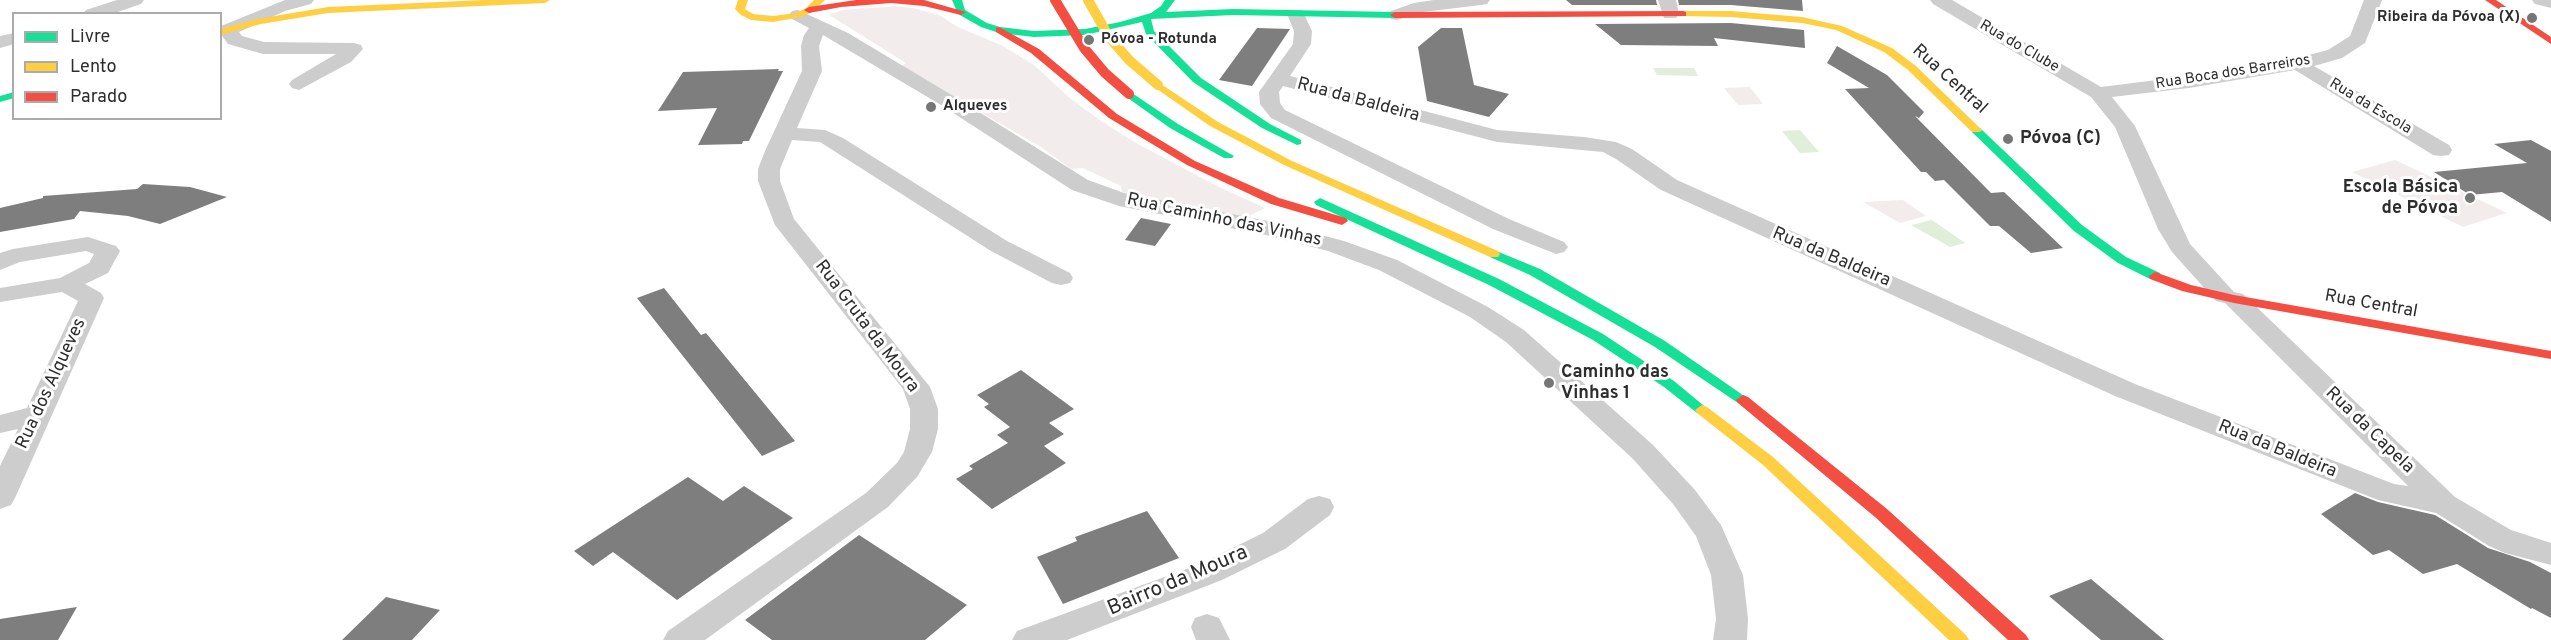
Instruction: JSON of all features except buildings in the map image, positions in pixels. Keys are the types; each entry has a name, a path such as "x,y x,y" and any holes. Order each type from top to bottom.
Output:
{"main road":[{"path":"224,31 260,21 328,10 545,0"},
{"path":"743,0 740,9 751,17 773,19 809,17 841,4 891,0 959,6 970,19 999,30 1035,51 1113,116 1191,163 1275,201 1397,237"},
{"path":"809,17 820,0"},
{"path":"1055,0 1084,48 1105,73 1129,94 1174,126 1236,160"},
{"path":"1088,0 1092,11 1109,37 1129,60 1158,85 1214,124 1288,163 1534,272 1660,344 1752,406 1881,513 2020,640"},
{"path":"1170,0 1164,8 1150,16 1149,32 1160,45 1197,80 1266,126 1306,147"},
{"name":"Rua Central","path":"1196,0 1233,12"},
{"path":"2490,0 2551,41"},
{"name":"Rua Central","path":"999,30 1034,34 1074,33 1122,25 1150,16 1233,12 1397,15 1668,7 1802,20 1839,28 1888,50 1912,68 2078,228 2122,260 2152,275 2187,288 2229,297 2551,355"},
{"path":"1160,45 1165,31 1179,22 1203,13"},
{"path":"1310,197 1494,282 1598,337 1670,384 1768,461 1960,640"},
{"path":"1407,200 1474,245"}],"street":[{"path":"98,12 135,0"},
{"path":"299,84 344,57 353,49 263,48 236,40 224,31 267,11 305,0"},
{"path":"1397,15 1420,7 1481,0"},
{"name":"Rua do Clube","path":"1939,0 2098,93"},
{"name":"Rua Boca dos Barreiros","path":"2098,93 2189,82 2298,64 2336,54 2358,39 2373,0"},
{"path":"2541,0 2551,3"},
{"name":"Rua da Baldeira","path":"1296,14 1303,31 1302,44 1278,79 1497,136 1608,147 1624,154 1679,190 2125,390 2379,490 2444,504"},
{"name":"Rua Gruta da Moura","path":"680,640 877,500 907,470 918,452 924,429 924,409 912,381 783,220 769,181 770,169 784,133 812,71 810,46 813,35 809,17"},
{"name":"Rua Caminho das Vinhas","path":"809,17 948,101 1080,185 1119,199 1268,228 1336,246 1388,265 1479,312 1515,336 1643,452 1684,497 1710,533 1727,575 1732,619 1730,640"},
{"name":"Rua da Escola","path":"2298,64 2441,150"},
{"path":"1278,79 1269,92 1270,104 1278,114 1501,224 1556,247"},
{"name":"Rua da Capela","path":"2098,93 2125,126 2180,247 2444,504 2551,565"},
{"path":"784,133 825,136 999,246 1061,278"},
{"path":"0,263 14,256 88,244 108,251 99,268 66,284 0,295"},
{"name":"Rua dos Alqueves","path":"0,498 92,298 66,284"},
{"path":"0,424 38,416"},
{"name":"Bairro da Moura","path":"1029,640 1211,572 1274,541 1319,507"},
{"name":"Rua da Capela","path":"2516,545 2551,554"}],"shaded area":[{"path":"895,6 939,15 958,27 1003,46 1034,65 1071,99 1136,143 1217,186 1265,208 1247,217 1187,207 1122,192 1121,186 1083,168 1071,169 1041,147 902,66 906,63 829,15 843,10"},
{"path":"1653,68 1694,68 1698,76 1657,75"},
{"path":"1750,87 1763,104 1738,105 1724,88"},
{"path":"1800,130 1819,152 1800,153 1782,131"},
{"path":"2395,160 2507,213 2463,227 2352,172"},
{"path":"1903,200 1926,216 1900,223 1863,202"},
{"path":"1932,220 1965,243 1950,247 1911,225"}],"traffic: fast":[{"path":"957,0 961,12 984,25 999,30 1034,34 1085,32 1122,25 1154,15 1165,8 1170,0"},
{"path":"1154,15 1233,12 1395,15"},
{"path":"1146,18 1149,32 1197,80 1266,126 1297,142"},
{"path":"1129,94 1174,126 1228,156"},
{"path":"0,99 12,96"},
{"path":"1976,130 2078,228 2122,260 2155,276"},
{"path":"1320,202 1494,282 1598,337 1669,384 1702,410"},
{"path":"1494,254 1535,272 1660,344 1743,400"}],"traffic: slow":[{"path":"222,31 260,21 328,10 545,0"},
{"path":"743,0 740,9 744,13 751,17 773,19 798,15 809,10 820,0"},
{"path":"1088,0 1109,37 1129,60 1158,85"},
{"path":"1683,14 1731,14 1802,20 1839,28 1888,50 1912,68 1976,130"},
{"path":"1158,85 1214,124 1288,163 1494,254"},
{"path":"1702,410 1768,461 1960,640"}],"traffic: jam":[{"path":"809,10 841,4 891,0 924,3 961,12"},
{"path":"1055,0 1084,48 1105,73 1129,94"},
{"path":"2490,0 2551,41"},
{"path":"1395,15 1683,14"},
{"path":"999,30 1035,51 1113,116 1191,163 1275,201 1342,221"},
{"path":"2155,276 2187,288 2234,299 2551,355"},
{"path":"1743,400 1881,513 2020,640"}],"place":[{"name":"Ribeira da Póvoa (X)","path":"2532,18"},
{"name":"Póvoa - Rotunda","path":"1089,40"},
{"name":"Alqueves","path":"931,107"},
{"name":"Póvoa (C)","path":"2008,139"},
{"name":"Escola Básica de Póvoa","path":"2470,198"},
{"name":"Caminho das Vinhas 1","path":"1549,383"}]}
